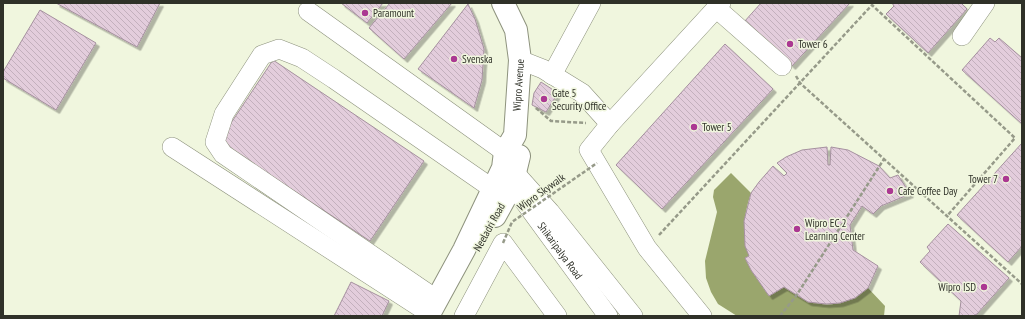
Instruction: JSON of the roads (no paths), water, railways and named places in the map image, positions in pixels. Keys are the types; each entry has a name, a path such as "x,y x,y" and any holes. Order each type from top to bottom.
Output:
{"main road":[{"name":"Wipro Avenue","path":"503,3 516,30 520,60 506,167"},
{"name":"Neeladri Road","path":"433,311 506,167"}],"street":[{"path":"552,75 591,3"},
{"path":"962,36 985,3"},
{"path":"702,316 647,248 589,150 610,124 719,6 788,69"},
{"path":"308,11 506,167 550,212 633,316"},
{"path":"433,311 223,154 215,142 224,114 262,55 279,49 302,58 334,79 506,167"},
{"path":"520,60 552,75 582,93 610,124"},
{"path":"172,147 433,311"},
{"name":"Shikaripalya Road","path":"506,167 608,316"},
{"path":"464,316 503,242 557,316"}],"place":[{"name":"Paramount","path":"365,13"},
{"name":"Tower 6","path":"790,44"},
{"name":"Svenska","path":"454,59"},
{"name":"Gate 5 Security Office","path":"544,99"},
{"name":"Tower 5","path":"694,127"},
{"name":"Tower 7","path":"1006,179"},
{"name":"Cafe Coffee Day","path":"890,191"},
{"name":"Wipro EC 2 Learning Center","path":"797,229"},
{"name":"Wipro ISD","path":"984,287"}]}
